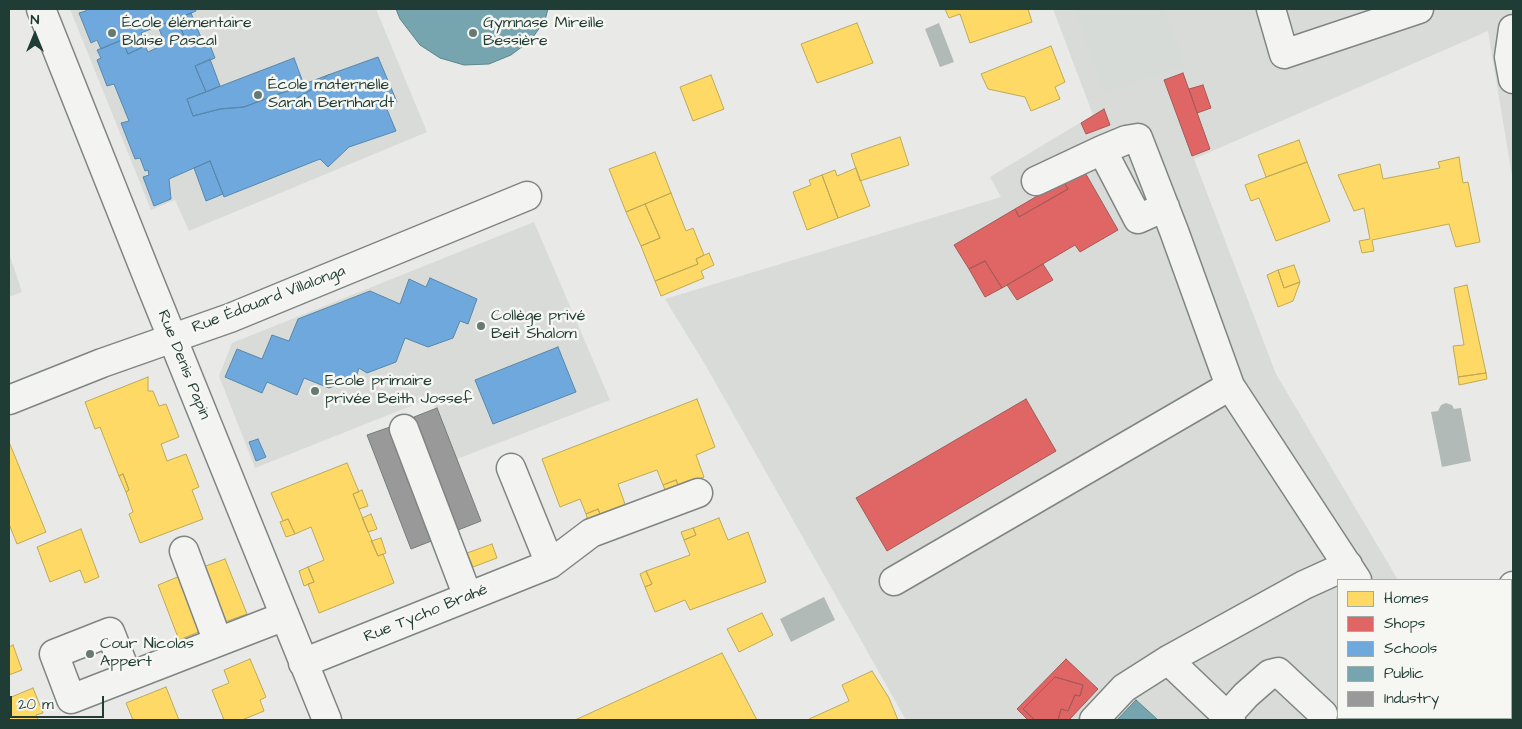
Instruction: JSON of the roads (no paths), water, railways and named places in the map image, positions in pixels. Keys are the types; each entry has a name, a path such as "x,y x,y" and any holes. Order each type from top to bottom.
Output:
{"street":[{"name":"Rue Denis Papin","path":"41,9 326,720"},
{"path":"1271,9 1284,54 1419,9"},
{"path":"1513,29 1509,57 1513,79"},
{"path":"1036,182 1102,150 1126,140 1138,138 1230,386 1353,573 1304,585 1168,660 1124,688 1094,720"},
{"path":"1102,150 1138,219 1165,207"},
{"name":"Rue Édouard Villalonga","path":"9,400 172,337 230,318 527,196"},
{"path":"894,580 1230,386"},
{"path":"404,429 468,597"},
{"path":"511,468 550,564"},
{"name":"Rue Tycho Brahé","path":"303,663 550,564 591,533 698,493"},
{"path":"184,551 218,642"},
{"path":"127,675 110,632 54,654 71,699 285,616"},
{"path":"1168,660 1229,718 1246,695 1270,674 1278,672 1323,714 1322,720"}],"place":[{"name":"École élémentaire Blaise Pascal","path":"112,33"},
{"name":"Gymnase Mireille Bessière","path":"473,33"},
{"name":"École maternelle Sarah Bernhardt","path":"258,95"},
{"name":"Collège privé Beit Shalom","path":"481,326"},
{"name":"Ecole primaire privée Beith Jossef","path":"315,391"},
{"name":"Cour Nicolas Appert","path":"90,654"}]}
